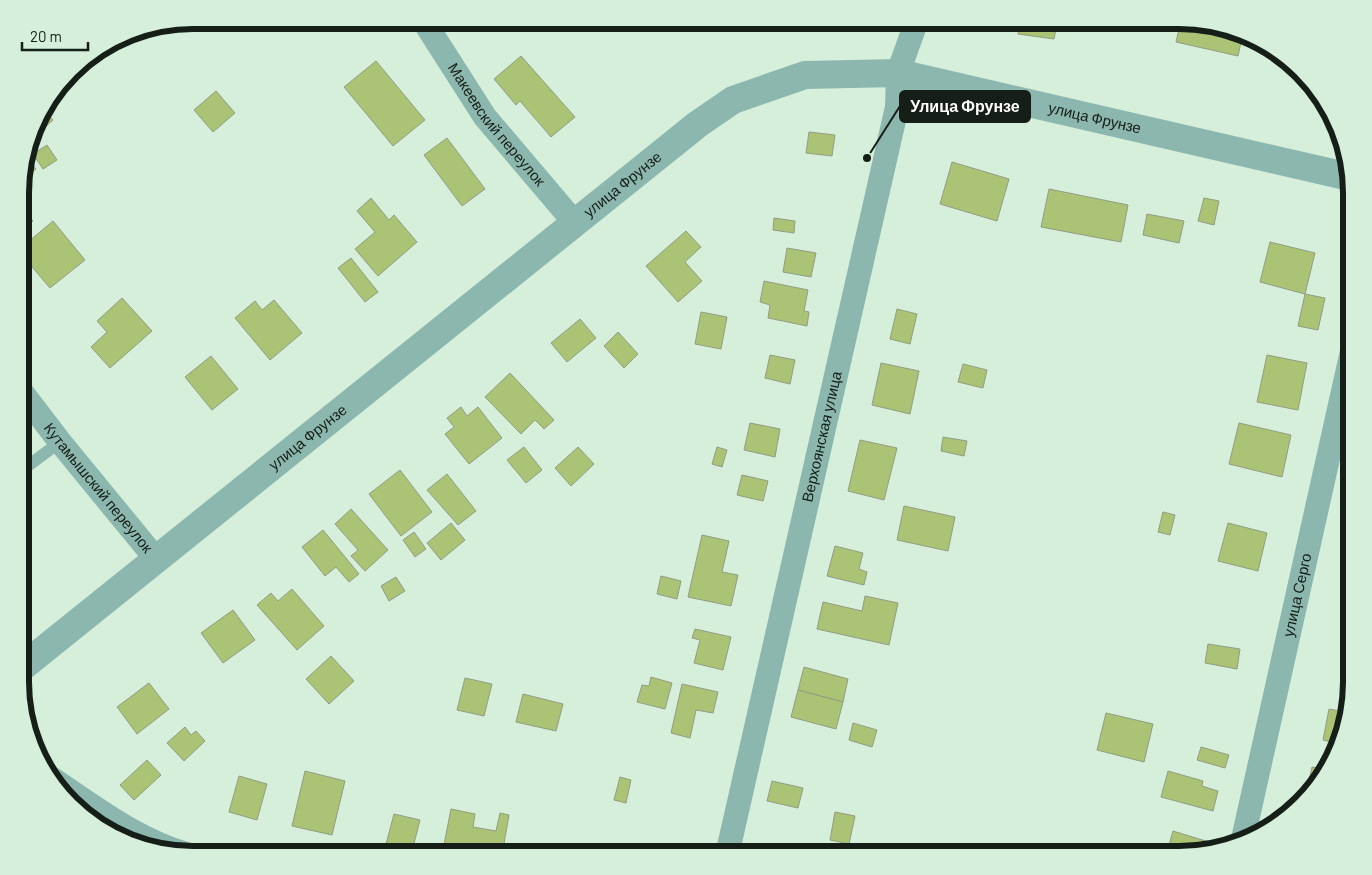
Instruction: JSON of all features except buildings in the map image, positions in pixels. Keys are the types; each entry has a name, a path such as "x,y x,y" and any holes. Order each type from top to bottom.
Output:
{"street":[{"name":"Макеевский переулок","path":"429,29 485,117 575,223"},
{"name":"Верхоянская улица","path":"729,846 896,108 898,73 914,29"},
{"name":"улица Фрунзе","path":"29,662 698,124 734,100 805,75 898,73 1342,175"},
{"name":"улица Серго","path":"1243,833 1343,391"},
{"name":"Кутамышский переулок","path":"29,400 60,442 156,560"},
{"path":"71,791 143,839"}],"lane":[{"path":"29,466 60,442"}],"place":[{"name":"Улица Фрунзе","path":"867,158"}]}
